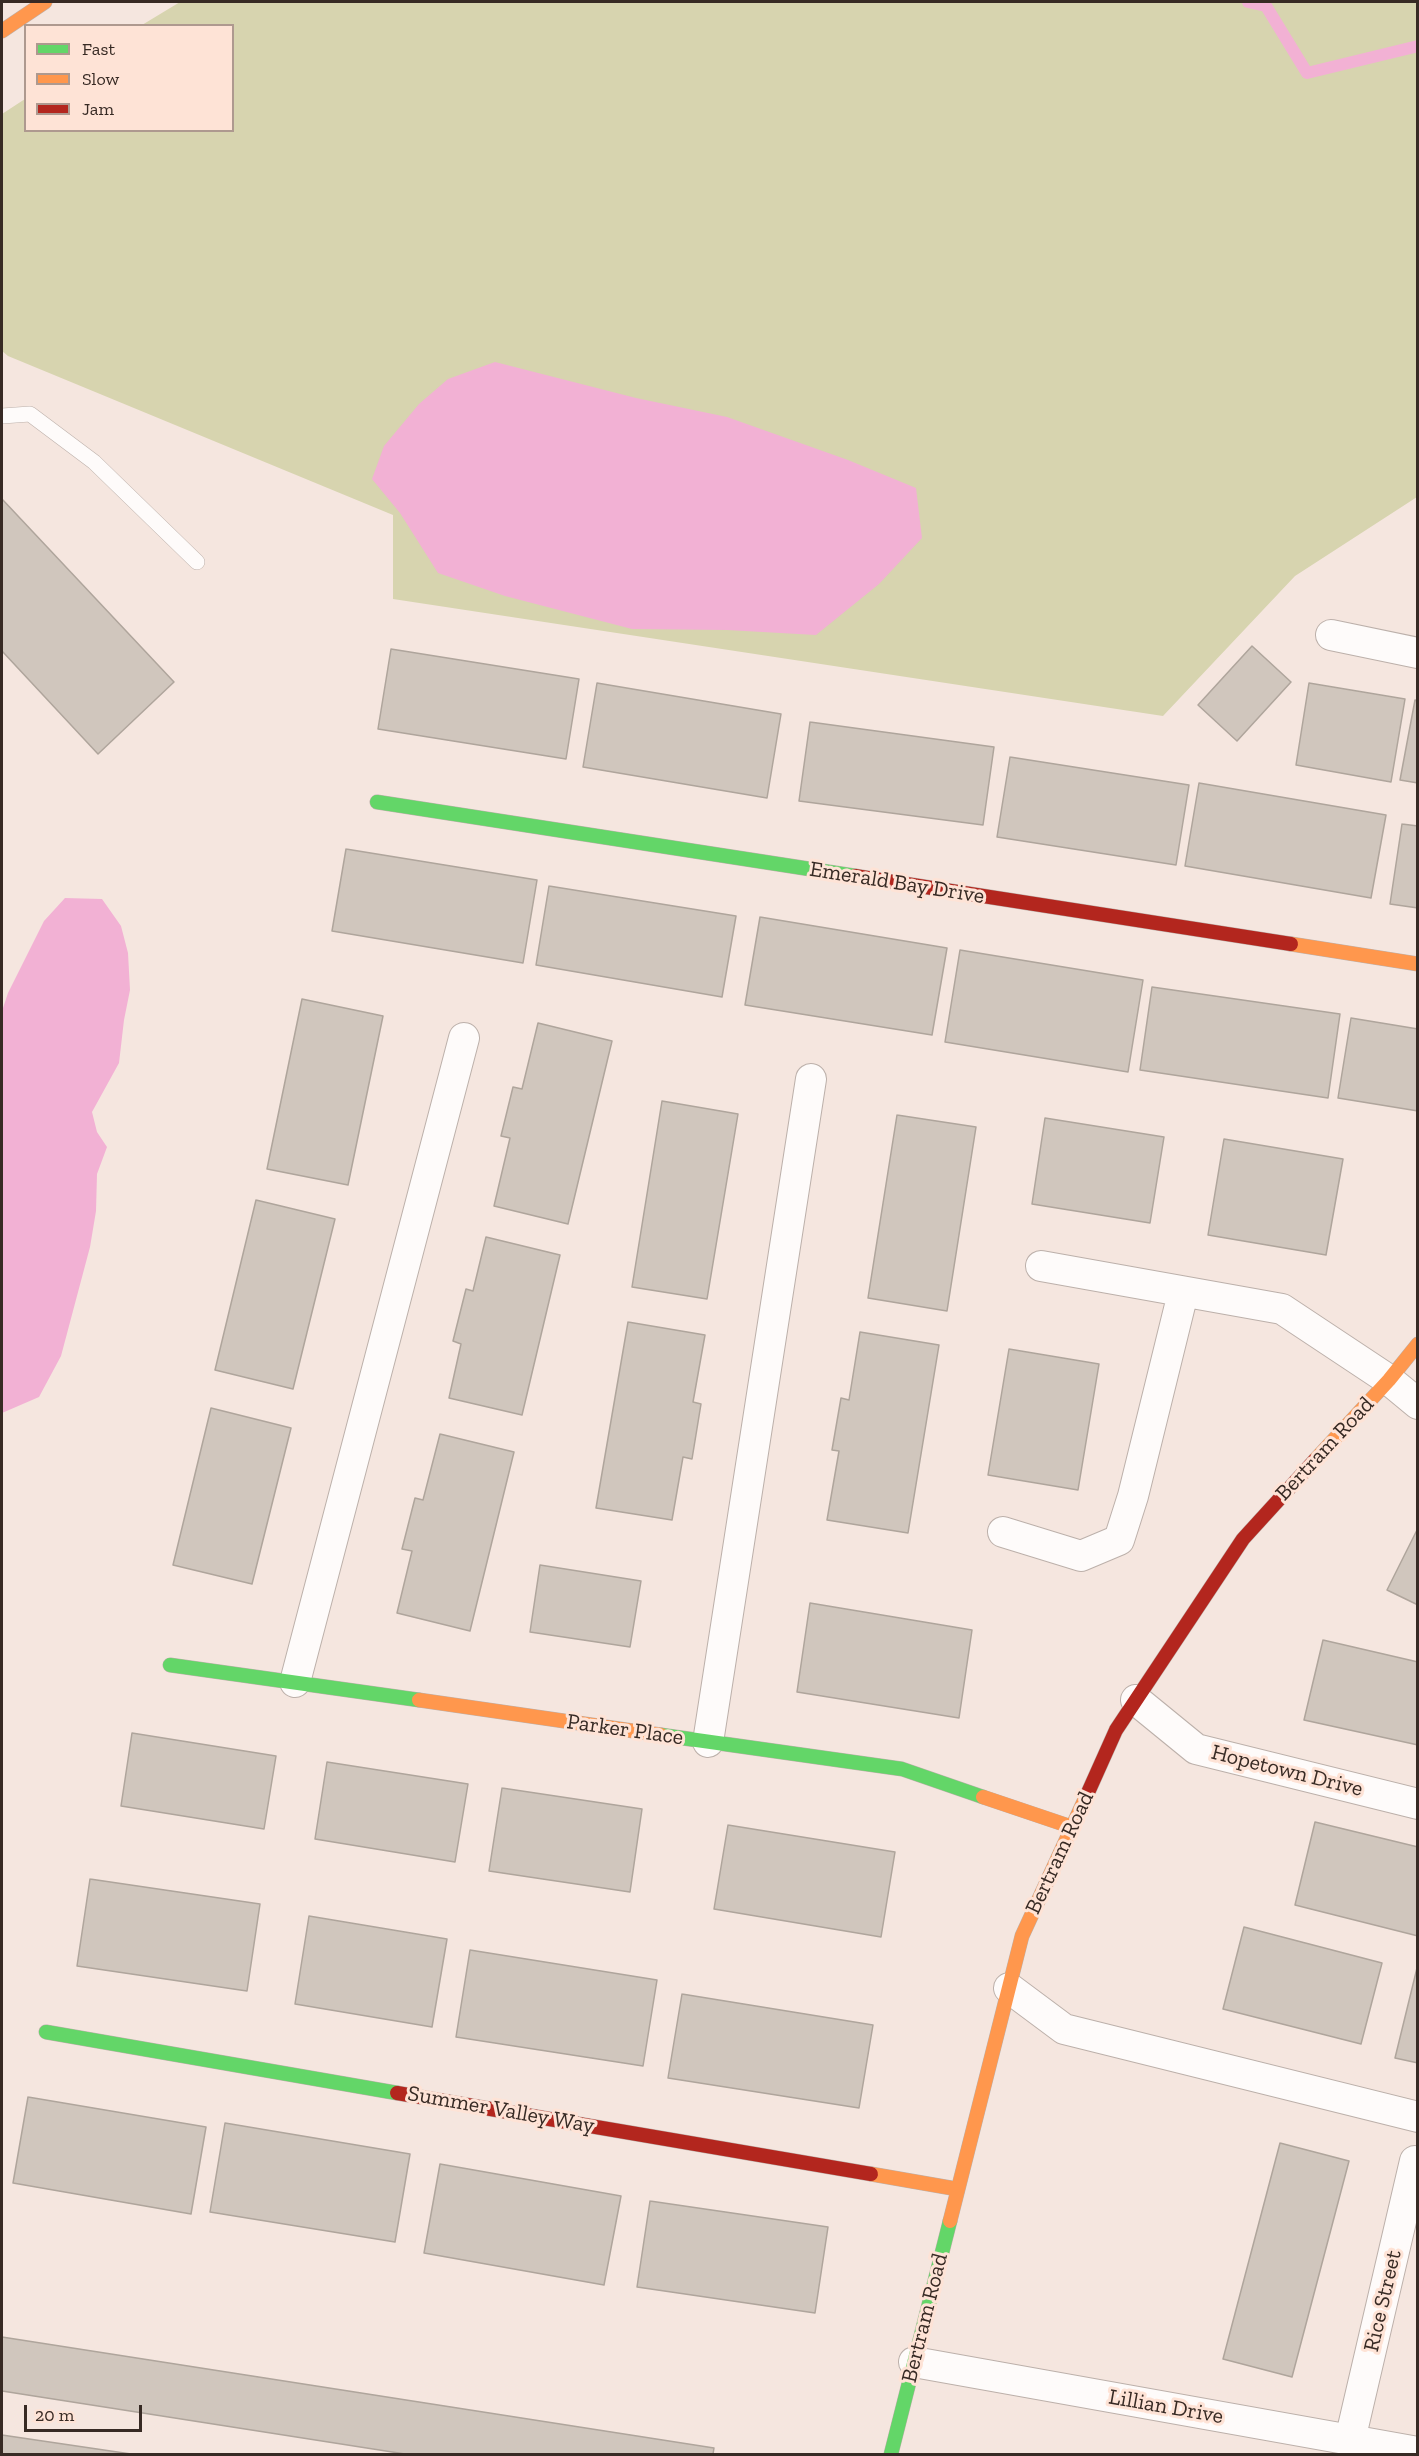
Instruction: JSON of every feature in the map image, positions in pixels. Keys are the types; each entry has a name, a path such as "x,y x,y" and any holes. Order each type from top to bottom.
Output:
{"main road":[{"path":"2,31 45,2"},
{"name":"Emerald Bay Drive","path":"377,802 1418,964"},
{"name":"Bertram Road","path":"891,2454 1022,1936 1116,1730 1243,1539 1389,1380 1418,1344"},
{"name":"Parker Place","path":"170,1665 902,1769 1072,1827"},
{"name":"Summer Valley Way","path":"46,2032 957,2189"}],"street":[{"path":"1331,635 1418,653"},
{"path":"295,1682 464,1038"},
{"path":"708,1742 811,1079"},
{"path":"1041,1266 1282,1310 1389,1380 1418,1404"},
{"path":"1003,1532 1081,1556 1119,1540 1133,1496 1183,1293"},
{"name":"Hopetown Drive","path":"1136,1700 1196,1749 1418,1804"},
{"path":"1009,1988 1064,2029 1418,2117"},
{"name":"Rice Street","path":"1350,2440 1414,2161"},
{"name":"Lillian Drive","path":"914,2362 1418,2452"}],"lane":[{"path":"2,416 30,414 94,462 197,562"}],"shaded area":[{"path":"180,2 1417,2 1417,497 1295,576 1163,716 393,599 393,515 8,356 2,351 2,114 24,100 24,132 234,132 234,24 144,24"},
{"path":"495,362 636,398 727,417 848,460 916,488 922,538 879,584 816,635 727,630 632,629 505,596 438,573 400,513 372,479 384,446 419,404 448,379"},
{"path":"65,898 102,899 121,926 128,953 130,990 119,1063 92,1112 97,1132 107,1147 97,1174 96,1211 90,1247 61,1356 39,1397 2,1413 2,1011 8,993 44,921"}],"building":[{"path":"2,499 174,682 98,754 2,651"},
{"path":"1252,646 1291,682 1237,741 1198,705"},
{"path":"391,649 579,679 566,759 378,729"},
{"path":"597,683 781,714 767,798 583,767"},
{"path":"1309,683 1405,699 1391,782 1296,765"},
{"path":"1415,700 1418,701 1418,783 1400,780"},
{"path":"810,722 994,747 983,825 799,801"},
{"path":"1010,757 1189,785 1176,865 997,837"},
{"path":"1199,783 1386,815 1371,898 1185,866"},
{"path":"1402,824 1418,826 1418,908 1390,904"},
{"path":"346,849 537,880 523,963 332,931"},
{"path":"549,886 736,916 722,997 536,965"},
{"path":"760,917 947,948 932,1035 745,1005"},
{"path":"960,950 1143,980 1128,1072 945,1042"},
{"path":"1152,987 1340,1014 1328,1098 1140,1070"},
{"path":"302,999 383,1016 348,1185 267,1169"},
{"path":"1351,1018 1418,1029 1418,1111 1338,1098"},
{"path":"538,1023 612,1041 568,1224 494,1206 510,1138 501,1136 513,1087 522,1089"},
{"path":"662,1101 738,1114 707,1299 632,1287"},
{"path":"897,1115 976,1127 947,1311 868,1298"},
{"path":"1045,1118 1164,1137 1150,1223 1032,1204"},
{"path":"1224,1139 1343,1159 1326,1255 1208,1235"},
{"path":"256,1200 335,1219 293,1389 215,1370"},
{"path":"486,1237 560,1255 522,1415 449,1398 461,1344 453,1341 466,1289 473,1291"},
{"path":"628,1322 705,1335 693,1402 701,1404 692,1459 683,1457 672,1520 596,1508"},
{"path":"860,1332 939,1345 908,1533 827,1520 839,1451 832,1450 841,1398 849,1400"},
{"path":"1009,1349 1099,1364 1078,1490 988,1475"},
{"path":"211,1408 291,1428 252,1584 173,1565"},
{"path":"440,1434 514,1452 470,1631 397,1613 412,1551 402,1549 415,1498 423,1500"},
{"path":"1418,1528 1418,1605 1387,1590"},
{"path":"540,1565 641,1581 630,1647 530,1632"},
{"path":"810,1603 972,1630 959,1718 797,1692"},
{"path":"1323,1640 1418,1662 1418,1745 1304,1720"},
{"path":"132,1733 276,1756 264,1829 121,1806"},
{"path":"327,1762 468,1784 455,1862 315,1839"},
{"path":"502,1788 642,1809 630,1892 489,1871"},
{"path":"1315,1822 1418,1847 1418,1936 1295,1905"},
{"path":"728,1825 895,1852 881,1937 714,1909"},
{"path":"90,1879 260,1904 247,1991 77,1966"},
{"path":"309,1916 447,1939 432,2027 295,2004"},
{"path":"1244,1927 1382,1963 1361,2044 1223,2009"},
{"path":"470,1950 657,1980 643,2066 456,2037"},
{"path":"1418,1968 1418,2063 1395,2058"},
{"path":"682,1994 873,2025 859,2108 668,2078"},
{"path":"28,2097 206,2127 191,2214 13,2183"},
{"path":"225,2123 410,2154 395,2242 210,2212"},
{"path":"1280,2143 1349,2161 1292,2377 1223,2359"},
{"path":"440,2164 621,2196 604,2285 424,2253"},
{"path":"650,2201 828,2227 815,2313 637,2287"},
{"path":"2,2337 714,2448 713,2454 405,2454 2,2391"},
{"path":"2,2435 131,2454 2,2454"}],"waterway":[{"path":"1248,2 1266,6 1307,73 1418,46"}],"traffic: fast":[{"path":"377,802 855,876"},
{"path":"170,1665 419,1700"},
{"path":"661,1735 902,1769 983,1797"},
{"path":"46,2032 397,2093"},
{"path":"891,2454 950,2221"}],"traffic: slow":[{"path":"2,31 45,2"},
{"path":"1291,944 1418,964"},
{"path":"1315,1460 1389,1380 1418,1344"},
{"path":"419,1700 661,1735"},
{"path":"983,1797 1072,1827"},
{"path":"950,2221 1022,1936 1086,1797"},
{"path":"871,2174 957,2189"}],"traffic: jam":[{"path":"855,876 1291,944"},
{"path":"1086,1797 1116,1730 1243,1539 1315,1460"},
{"path":"397,2093 871,2174"}]}
